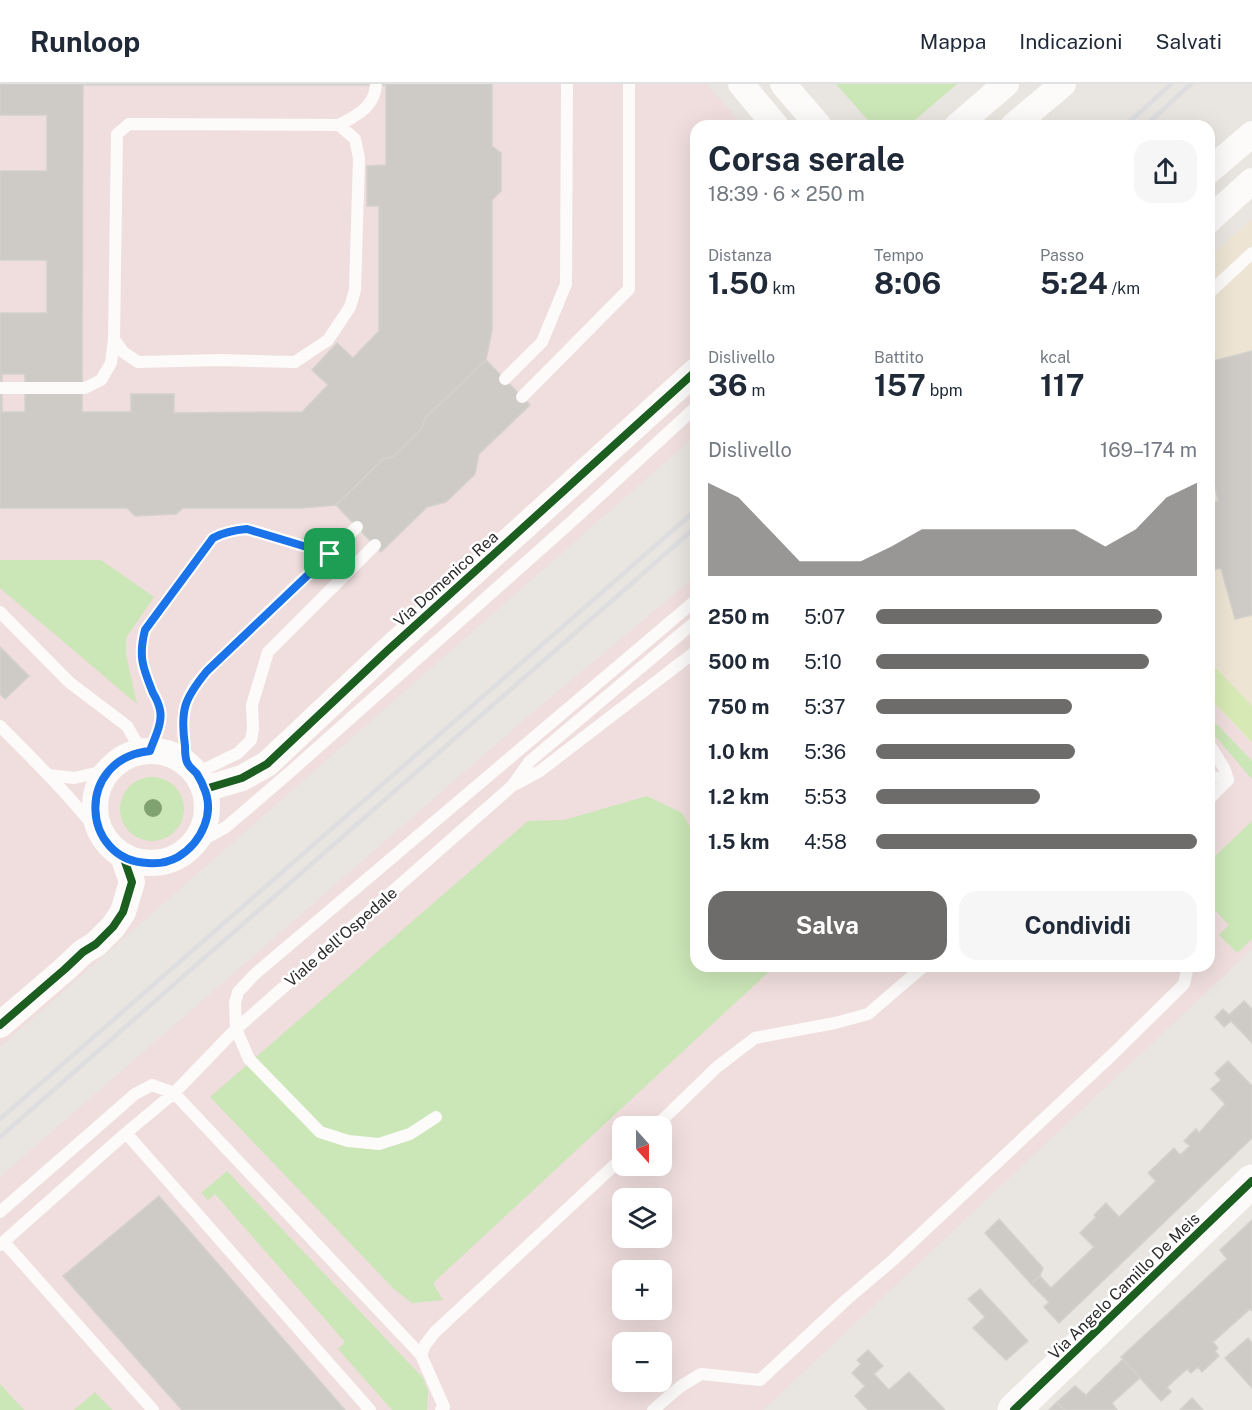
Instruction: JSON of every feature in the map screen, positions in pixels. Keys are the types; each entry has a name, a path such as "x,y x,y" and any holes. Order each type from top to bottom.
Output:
{"street":[{"path":"741,84 771,120"},
{"path":"783,84 814,120"},
{"path":"964,120 1006,84"},
{"path":"1020,120 1063,84"},
{"path":"1215,166 1252,134"},
{"path":"1215,215 1252,181"},
{"name":"Via Domenico Rea","path":"196,775 242,778 267,764 387,651 690,376"},
{"path":"146,751 163,752 176,756 196,775 208,804 207,819 201,834 192,846 177,858 159,864 140,863 123,856 104,838 97,823 94,807 97,792 104,777 114,765 127,756 146,751"},
{"path":"0,1025 113,927 123,912 132,882 123,856"},
{"name":"Via Angelo Camillo De Meis","path":"1014,1410 1252,1181"}],"lane":[{"path":"0,388 85,388 100,380 111,363 114,339 117,134 129,123 339,125 363,112 375,93 376,84"},
{"path":"505,379 542,342 566,284 567,84"},
{"path":"522,397 629,289 629,84"},
{"path":"114,339 123,352 138,362 219,360 295,362 328,340 350,307 356,290 359,158 355,139 339,125"},
{"path":"1215,287 1252,253"},
{"path":"192,846 226,827 289,773 570,523 690,413"},
{"path":"357,527 194,686 183,712 182,729 196,775 238,753 251,740 252,705 268,652 375,545"},
{"path":"0,612 69,682 127,726 146,751 160,722 160,710 141,658 141,644 145,630 213,538 223,532 247,529 330,554"},
{"path":"436,1117 410,1134 378,1144 348,1141 320,1132 249,1059 236,1029 235,1003 238,992 255,974 690,605"},
{"name":"Viale dell'Ospedale","path":"2,1244 174,1093 236,1029 512,786 531,761 690,626"},
{"name":"Viale dell'Ospedale","path":"512,786 540,771 690,656"},
{"path":"0,726 49,775 104,838"},
{"path":"1215,754 1228,780"},
{"path":"49,775 74,778 96,773 114,765"},
{"path":"1215,777 1228,780"},
{"path":"1215,793 1228,780"},
{"path":"666,1116 717,1067 755,1038 835,1023 868,1014 917,972"},
{"path":"653,1410 681,1386 701,1374 760,1380 893,1260 1098,1068 1184,984 1187,972"},
{"path":"0,1212 135,1094 152,1085 174,1093 421,1355 444,1407 441,1410"},
{"path":"126,1133 370,1410"},
{"path":"421,1355 435,1332 612,1167"},
{"path":"2,1244 153,1410"}],"shaded area":[{"path":"0,84 707,84 738,120 690,120 690,440 0,1047"},
{"path":"1252,219 1252,744 1215,705 1215,253"},
{"path":"690,581 690,972 1215,972 1215,705 1252,744 1252,949 763,1410 0,1410 0,1177 532,713"}],"green space":[{"path":"836,84 957,84 915,120 868,120"},
{"path":"0,560 101,560 154,597 126,638 126,655 137,704 0,588"},
{"path":"1215,667 1252,706 1252,742 1215,703"},
{"path":"1215,722 1252,761 1252,779 1215,736"},
{"path":"146,777 158,777 175,786 182,797 184,809 182,821 175,832 158,841 146,841 134,836 125,827 120,815 120,803 125,791 134,782"},
{"path":"647,796 682,813 690,827 690,972 769,972 433,1283 443,1300 412,1303 394,1289 210,1097 528,821 564,820"},
{"path":"1252,821 1252,939 1237,953 1219,935 1229,925 1215,910 1215,856"},
{"path":"227,1171 423,1378 428,1391 427,1410 392,1410 338,1349 345,1342 215,1194 208,1200 201,1193"},
{"path":"0,1384 24,1410 0,1410"},
{"path":"95,1392 112,1410 74,1410"}],"building":[{"path":"0,84 492,84 492,146 501,153 501,191 492,200 492,330 486,360 425,418 421,429 394,456 382,460 336,505 302,508 183,508 176,514 135,516 127,508 0,508 0,313 47,313 47,260 0,260 0,171 47,171 47,115 0,115","holes":["83,85 386,85 386,165 367,166 367,206 379,206 379,331 353,358 337,343 312,370 328,385 302,412 174,413 174,394 131,394 131,412 82,412","2,374 25,374 25,412 2,412"]},
{"path":"1252,351 1252,615 1235,619 1221,568 1215,570 1215,502 1218,501 1215,487 1215,360"},
{"path":"486,360 530,405 479,454 475,474 446,502 427,507 381,552 336,505 382,460 394,456 421,429 425,418"},
{"path":"0,647 29,676 5,699 0,694"},
{"path":"1244,1001 1252,1009 1252,1043 1231,1021 1224,1027 1215,1017 1223,1009 1229,1015"},
{"path":"1228,1061 1252,1086 1252,1138 1059,1323 1044,1307 1049,1302 1031,1284 1040,1276 1051,1288 1094,1247 1080,1233 1096,1217 1094,1215 1106,1203 1119,1217 1156,1181 1148,1173 1174,1148 1180,1155 1190,1146 1184,1141 1196,1129 1199,1133 1225,1104 1211,1089 1221,1080 1215,1073"},
{"path":"159,1196 345,1410 182,1410 63,1276"},
{"path":"999,1219 1043,1268 1040,1276 1031,1284 985,1233"},
{"path":"1252,1220 1252,1311 1250,1309 1213,1342 1218,1348 1215,1351 1219,1356 1202,1372 1198,1367 1191,1373 1187,1369 1167,1387 1171,1392 1161,1401 1121,1357 1227,1259 1220,1250"},
{"path":"980,1289 1028,1341 1006,1360 973,1328 985,1317 968,1299"},
{"path":"1248,1338 1252,1343 1252,1388 1225,1358"},
{"path":"868,1350 883,1366 874,1374 889,1390 909,1372 945,1410 868,1410 855,1396 865,1386 852,1373 861,1364 857,1360"},
{"path":"1123,1359 1140,1378 1112,1403 1117,1410 1065,1410 1057,1402 1075,1386 1086,1395"},
{"path":"1192,1398 1203,1410 1180,1410"},
{"path":"1057,1402 1065,1410 1049,1410"}],"railway":[{"path":"1132,120 1171,84"},
{"path":"1152,120 1191,84"},
{"path":"0,1119 690,515"},
{"path":"0,1137 690,532"}],"cycle path":[{"path":"205,789 242,778 267,764 387,651 690,376"},
{"path":"0,1025 113,927 123,912 132,882 123,856"},
{"path":"1014,1410 1252,1181"}],"route":[{"path":"247,529 330,554 207,671 194,686 188,698 183,712 182,729 187,763 197,773 205,789 208,804 207,819 201,834 192,846 177,858 159,864 140,863 123,856 104,838 97,823 94,807 97,792 104,777 114,765 127,756 150,751 160,722 160,710 141,658 141,644 145,630 213,538 223,532 247,529"}]}
